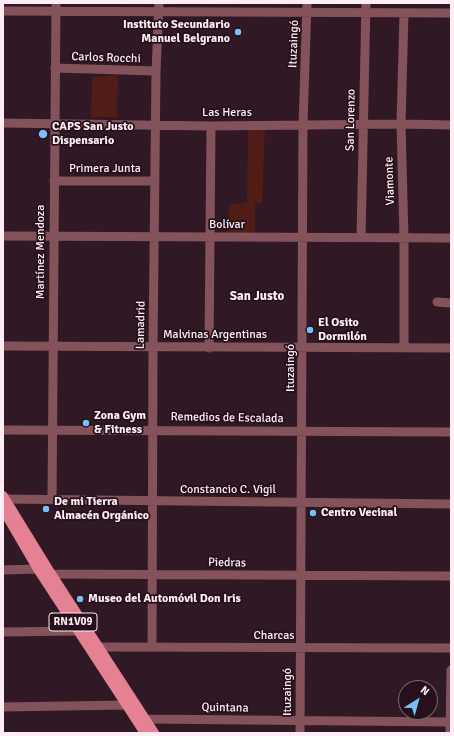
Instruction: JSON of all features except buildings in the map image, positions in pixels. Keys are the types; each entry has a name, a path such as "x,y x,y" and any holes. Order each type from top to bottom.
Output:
{"main road":[{"name":"RN1V09","path":"4,498 51,574 154,733"},
{"name":"RN1V09","path":"3,510 38,569 145,733"}],"street":[{"name":"Lamadrid","path":"152,647 154,502 152,429 156,71 159,3"},
{"name":"Ituzaingó","path":"300,733 303,124 307,3"},
{"name":"San Lorenzo","path":"362,238 366,3"},
{"path":"3,11 56,8 158,13 451,13"},
{"name":"Martínez Mendoza","path":"52,500 52,347 56,8"},
{"name":"Viamonte","path":"404,13 401,124 404,238 404,348"},
{"name":"Carlos Rocchi","path":"55,68 156,71"},
{"name":"Las Heras","path":"3,123 211,126 303,124 451,125"},
{"path":"209,348 211,126"},
{"name":"Primera Junta","path":"54,182 155,181"},
{"name":"Bolívar","path":"3,236 451,238"},
{"path":"437,302 451,303"},
{"name":"Malvinas Argentinas","path":"3,346 451,348"},
{"name":"Remedios de Escalada","path":"3,430 152,429 451,432"},
{"name":"Constancio C. Vigil","path":"4,498 154,502 451,504"},
{"name":"Piedras","path":"3,570 38,569 51,574 451,576"},
{"path":"3,632 78,631"},
{"name":"Charcas","path":"98,646 451,648"},
{"path":"450,733 451,670"},
{"path":"3,707 127,705 145,719"},
{"name":"Quintana","path":"145,719 451,722"}],"shaded area":[{"path":"118,75 117,117 91,117 92,77"},
{"path":"248,127 265,127 262,203 255,203 255,235 227,236 229,204 247,203"}],"place":[{"name":"Instituto Secundario Manuel Belgrano","path":"238,32"},
{"name":"CAPS San Justo Dispensario","path":"43,134"},
{"name":"El Osito Dormilón","path":"310,330"},
{"name":"Zona Gym & Fitness","path":"86,423"},
{"name":"De mi Tierra Almacén Orgánico","path":"46,509"},
{"name":"Centro Vecinal","path":"313,513"},
{"name":"Museo del Automóvil Don Iris","path":"80,599"}],"district":[{"name":"San Justo","path":"257,297"}]}
